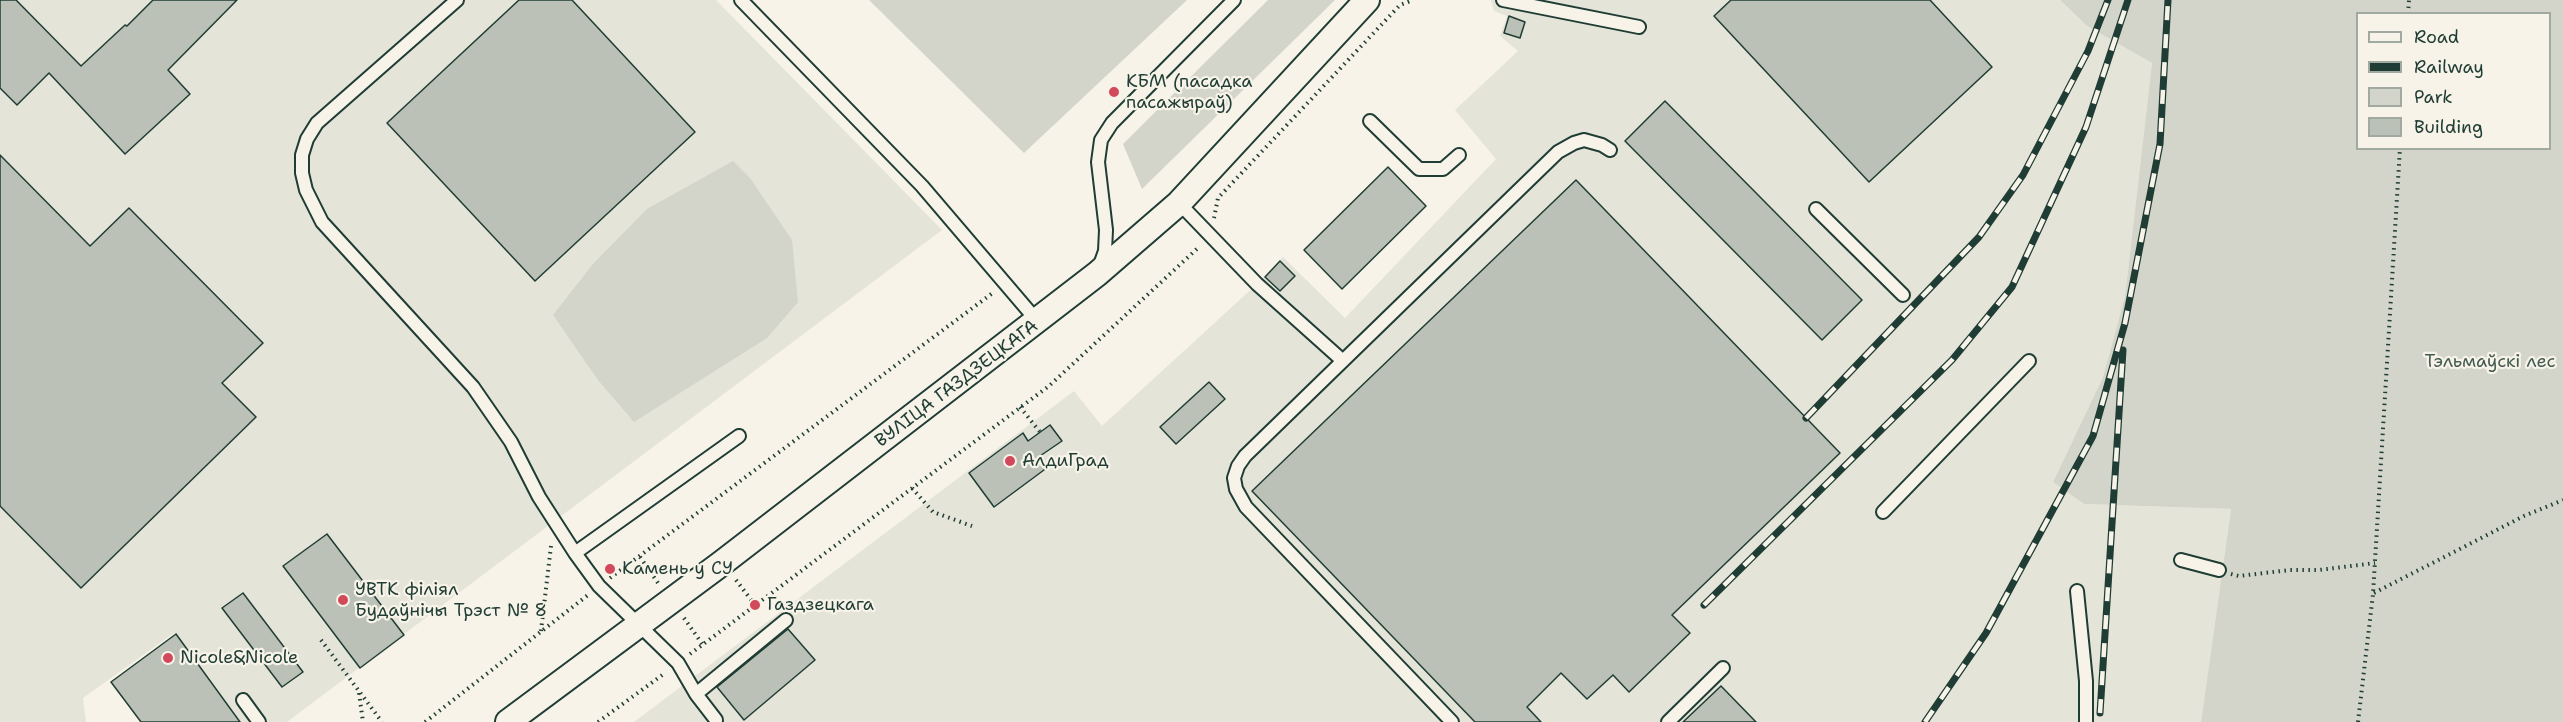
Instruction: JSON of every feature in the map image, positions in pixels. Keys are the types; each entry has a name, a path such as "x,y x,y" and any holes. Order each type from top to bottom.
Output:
{"street":[{"name":"ВУЛІЦА ГАЗДЗЕЦКАГА","path":"508,722 1038,322 1097,274 1179,203 1367,0"}],"lane":[{"path":"457,0 317,123 307,139 302,155 302,173 313,208 322,222 460,370 487,405 511,442 554,521 599,586 678,663 696,694 716,720"},
{"path":"741,0 922,186 1038,322"},
{"path":"1097,274 1105,252 1106,230 1098,162 1101,140 1112,123 1234,0"},
{"path":"1503,0 1639,27"},
{"path":"1370,121 1419,169 1443,169 1459,155"},
{"path":"1452,722 1246,507 1236,489 1234,478 1245,456 1558,152 1574,142 1584,140 1610,150"},
{"path":"1179,203 1257,284 1343,361"},
{"path":"1815,209 1903,295"},
{"path":"1883,512 2029,362"},
{"path":"575,553 739,436"},
{"path":"2181,560 2219,570"},
{"path":"2077,591 2086,681 2086,722"},
{"path":"696,694 786,620"},
{"path":"1668,722 1723,668"},
{"path":"243,700 259,722"}],"path":[{"path":"598,722 1049,386 1211,236 1218,198 1400,5 1413,0"},
{"path":"2358,722 2373,594 2400,150"},
{"path":"425,722 599,586 1005,283"},
{"path":"1020,407 1040,432"},
{"path":"912,488 933,512 972,526"},
{"path":"2373,594 2524,516 2563,500"},
{"path":"541,632 554,521"},
{"path":"722,562 755,605"},
{"path":"2219,570 2239,576 2375,563"},
{"path":"321,640 382,722"},
{"path":"359,692 363,722"}],"shaded area":[{"path":"0,0 716,0 942,230 287,722 240,722 174,633 83,698 86,722 0,722"},
{"path":"1491,0 2060,0 2087,26 2152,63 2125,296 2103,377 2053,482 2084,504 2231,509 2201,722 634,722 1074,391 1102,426 1257,284 1283,257 1345,318 1496,159 1455,110 1518,51 1500,36 1507,16 1494,11"}],"green space":[{"path":"869,0 1187,0 1024,153"},
{"path":"1268,0 1335,0 1142,189 1123,144"},
{"name":"Тэльмаўскі лес","path":"2060,0 2563,0 2563,722 2201,722 2231,509 2084,504 2053,482 2103,377 2125,296 2152,63 2087,26"},
{"path":"733,161 750,178 792,240 798,302 767,338 634,422 598,380 553,315 593,264 647,209"}],"building":[{"path":"0,0 16,0 81,66 153,0 237,0 168,70 190,94 125,154 49,73 17,105 0,88"},
{"path":"519,0 572,0 695,132 535,281 387,123"},
{"path":"1731,0 1930,0 1992,67 1869,182 1714,16"},
{"path":"1509,16 1525,22 1520,38 1504,33"},
{"path":"1665,101 1862,300 1822,340 1625,141"},
{"path":"0,155 90,246 129,208 263,343 222,383 256,417 81,588 0,506"},
{"path":"1388,167 1426,206 1342,289 1304,250"},
{"path":"1576,180 1840,453 1672,615 1690,633 1629,692 1613,675 1587,699 1561,673 1527,707 1541,722 1475,722 1252,491"},
{"path":"1280,261 1295,276 1280,291 1265,277"},
{"path":"1209,382 1225,399 1176,444 1160,427"},
{"path":"1050,425 1062,441 1040,456 1048,467 994,507 969,473 1023,433 1028,441"},
{"name":"УВТК філіял Будаўнічы Трэст № 8","path":"327,534 404,635 360,668 283,566"},
{"path":"243,593 303,672 282,687 222,608"},
{"path":"788,629 815,660 744,720 717,687"},
{"name":"Nicole&Nicole","path":"176,634 240,722 141,722 111,682"},
{"path":"1721,686 1756,722 1683,722"}],"railway":[{"path":"1806,418 1979,237 2023,175 2088,51 2108,0"},
{"path":"1704,605 1952,360 2012,287 2086,127 2128,0"},
{"path":"1925,722 1986,633 2093,436 2125,323 2160,144 2168,0"},
{"path":"2100,713 2123,350"}],"place":[{"name":"КБМ (пасадка пасажыраў)","path":"1114,92"},
{"name":"АлдиГрад","path":"1010,461"},
{"name":"Камень у СУ","path":"610,569"},
{"name":"УВТК філіял Будаўнічы Трэст № 8","path":"343,600"},
{"name":"Газдзецкага","path":"755,605"},
{"name":"Nicole&Nicole","path":"168,658"}]}
